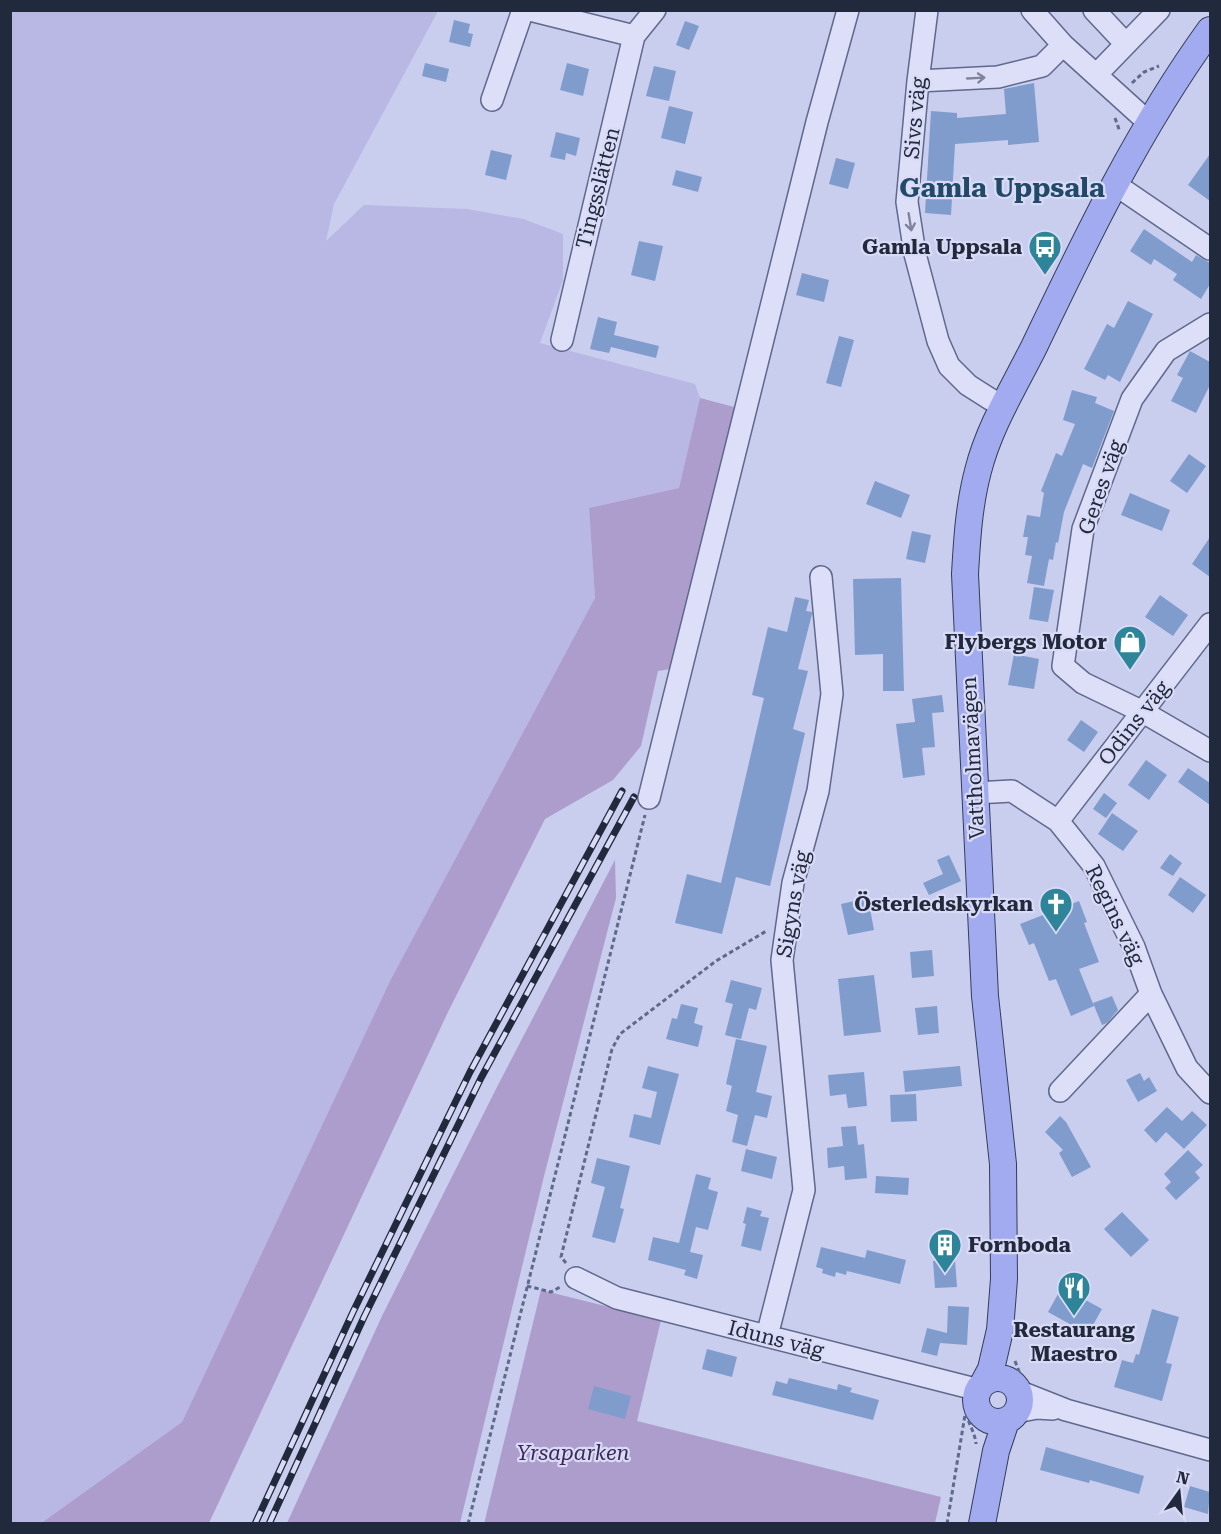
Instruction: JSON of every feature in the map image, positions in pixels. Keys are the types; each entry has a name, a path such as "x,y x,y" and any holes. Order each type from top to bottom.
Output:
{"main road":[{"name":"Vattholmavägen","path":"982,1524 1004,1403 1000,1330 1004,1279 1003,1164 985,996 965,574 969,516 978,469 993,429 1079,255 1148,122 1210,30"},
{"name":"Vattholmavägen","path":"977,1387 991,1369 1000,1330"},
{"path":"977,1387 1000,1378 1004,1403"}],"street":[{"path":"492,100 523,10"},
{"path":"530,10 634,36"},
{"name":"Tingsslätten","path":"561,340 634,36 655,10"},
{"path":"649,798 814,133 848,10"},
{"name":"Sivs väg","path":"927,10 907,202 915,254 938,340 949,366 968,385 1005,406"},
{"path":"1032,10 1063,45 1148,122"},
{"path":"1094,10 1125,43"},
{"path":"1096,75 1159,10"},
{"path":"918,81 998,77 1042,66 1063,45"},
{"path":"1116,185 1210,249"},
{"name":"Geres väg","path":"1143,712 1083,683 1063,666 1083,529 1132,399 1166,351 1210,324"},
{"name":"Sigyns väg","path":"767,1336 804,1190 782,960 793,883 818,791 832,694 821,577"},
{"name":"Odins väg","path":"1058,820 1210,624"},
{"path":"1143,712 1210,751"},
{"name":"Regins väg","path":"975,794 1012,791 1058,820 1094,866 1134,947 1151,994 1187,1068 1210,1093"},
{"path":"1060,1091 1151,994"},
{"name":"Iduns väg","path":"576,1278 616,1298 977,1387"},
{"path":"1004,1403 1066,1410 1210,1450"}],"path":[{"path":"1121,97 1144,72 1159,66 1166,59"},
{"path":"468,1524 649,798"},
{"path":"576,1278 561,1257 612,1049 620,1034 716,961 788,919"},
{"path":"527,1286 550,1292"},
{"path":"947,1524 1004,1403 1021,1375 1015,1358"},
{"path":"977,1387 1004,1403"},
{"path":"976,1448 975,1434 1004,1403"}],"shaded area":[{"path":"10,11 438,11 334,204 326,241 364,205 467,209 523,219 563,234 563,280 540,343 695,384 700,398 679,488 589,508 595,598 391,979 182,1422 40,1524 10,1523"}],"green space":[{"path":"700,398 738,408 676,668 658,671 641,746 613,780 545,819 448,1012 209,1523 40,1524 182,1422 391,979 595,598 589,508 679,488"},
{"path":"615,860 616,898 544,1176 460,1523 287,1523 382,1316 498,1085"},
{"name":"Yrsaparken","path":"541,1290 661,1320 637,1421 941,1497 935,1523 484,1524"}],"building":[{"path":"454,20 470,24 468,33 473,34 470,47 449,42"},
{"path":"685,21 699,26 689,50 676,45"},
{"path":"425,63 449,69 446,82 422,76"},
{"path":"567,63 589,69 583,96 560,90"},
{"path":"654,66 676,71 669,101 646,96"},
{"path":"1034,83 1039,142 1008,145 1008,140 955,144 951,215 925,213 931,111 957,113 957,118 1006,114 1004,89"},
{"path":"669,106 693,112 685,144 661,138"},
{"path":"556,132 580,138 576,156 566,153 565,160 550,157"},
{"path":"491,150 512,155 506,180 485,175"},
{"path":"1210,154 1210,201 1188,185"},
{"path":"836,158 855,163 848,189 829,184"},
{"path":"676,170 702,177 698,192 672,185"},
{"path":"1144,229 1192,262 1196,255 1210,263 1210,284 1201,299 1173,280 1177,274 1154,259 1151,265 1130,251"},
{"path":"639,241 663,246 655,281 631,275"},
{"path":"802,273 829,280 824,302 796,295"},
{"path":"1128,301 1153,314 1120,382 1108,375 1105,380 1084,369 1107,324 1114,328"},
{"path":"598,317 617,322 614,335 659,346 656,358 611,347 609,353 590,349"},
{"path":"839,336 854,340 841,387 826,383"},
{"path":"1190,351 1210,362 1210,385 1196,413 1171,401 1183,378 1177,375"},
{"path":"1072,390 1097,397 1095,403 1114,411 1092,468 1083,464 1064,512 1058,543 1056,542 1053,560 1049,559 1044,586 1027,583 1032,556 1025,555 1028,537 1023,537 1027,515 1040,517 1044,493 1041,491 1056,453 1062,456 1075,424 1063,420"},
{"path":"1189,454 1206,466 1187,493 1170,481"},
{"path":"875,481 910,495 901,518 866,504"},
{"path":"1130,493 1170,510 1162,531 1121,515"},
{"path":"912,531 931,535 925,563 906,559"},
{"path":"1210,537 1210,577 1192,564"},
{"path":"901,578 904,691 883,691 883,654 855,655 853,579"},
{"path":"1034,587 1054,590 1048,622 1029,619"},
{"path":"1160,595 1188,615 1173,636 1145,617"},
{"path":"795,597 809,600 806,611 812,612 798,669 808,671 793,729 805,733 770,886 736,877 722,934 675,923 687,874 721,883 764,698 752,695 768,627 787,632"},
{"path":"1014,654 1039,659 1034,689 1008,685"},
{"path":"942,695 944,712 932,713 935,747 922,748 925,775 903,778 896,724 915,722 912,699"},
{"path":"1081,720 1098,732 1084,752 1067,740"},
{"path":"1146,760 1167,775 1149,800 1128,785"},
{"path":"1188,768 1210,783 1210,805 1178,782"},
{"path":"1104,793 1117,803 1106,818 1093,809"},
{"path":"1112,813 1138,831 1123,851 1098,834"},
{"path":"1170,854 1182,863 1173,876 1160,868"},
{"path":"949,855 961,881 929,895 923,883 943,874 937,860"},
{"path":"1180,877 1206,895 1193,913 1168,895"},
{"path":"868,898 874,930 848,935 841,904"},
{"name":"Österledskyrkan","path":"1079,901 1087,922 1084,923 1099,962 1079,969 1094,1006 1071,1016 1056,979 1049,981 1034,943 1029,945 1020,924"},
{"path":"932,950 934,976 912,978 910,952"},
{"path":"874,975 881,1032 844,1036 838,979"},
{"path":"731,980 762,988 756,1010 749,1008 741,1039 725,1035 733,1004 725,1002"},
{"path":"1112,996 1118,1010 1107,1023 1102,1025 1093,1003"},
{"path":"681,1004 698,1008 694,1023 703,1026 698,1047 666,1039 672,1018 677,1019"},
{"path":"937,1006 939,1033 918,1035 915,1008"},
{"path":"736,1039 767,1046 756,1092 772,1096 767,1118 755,1115 747,1146 732,1142 738,1115 726,1111 732,1086 726,1084"},
{"path":"648,1066 679,1074 660,1145 629,1137 634,1114 651,1118 657,1092 642,1088"},
{"path":"960,1066 962,1086 905,1092 903,1071"},
{"path":"864,1072 867,1106 848,1108 846,1094 830,1096 828,1075"},
{"path":"1140,1073 1144,1081 1149,1077 1157,1091 1138,1102 1126,1080"},
{"path":"916,1094 917,1121 891,1122 890,1095"},
{"path":"1167,1107 1182,1121 1192,1111 1207,1125 1184,1149 1166,1132 1156,1143 1144,1130"},
{"path":"1060,1116 1066,1122 1091,1167 1072,1177 1059,1153 1063,1150 1045,1132"},
{"path":"856,1126 858,1145 864,1144 867,1178 845,1180 844,1166 828,1168 827,1148 843,1146 841,1127"},
{"path":"746,1149 777,1157 772,1179 741,1171"},
{"path":"1188,1150 1203,1165 1195,1172 1200,1178 1176,1200 1165,1188 1171,1182 1164,1174"},
{"path":"597,1158 630,1166 620,1208 624,1209 615,1243 592,1237 605,1187 591,1183"},
{"path":"696,1174 711,1178 708,1189 718,1192 708,1230 696,1227 690,1252 703,1255 697,1279 684,1275 686,1270 648,1260 653,1237 679,1243"},
{"path":"876,1176 909,1178 908,1195 875,1193"},
{"path":"747,1207 762,1211 760,1216 769,1218 761,1251 741,1246"},
{"path":"1122,1212 1149,1240 1131,1257 1104,1229"},
{"path":"821,1247 865,1258 867,1250 906,1260 900,1284 847,1271 846,1275 836,1272 835,1277 822,1273 823,1269 816,1267"},
{"name":"Fornboda","path":"955,1260 957,1287 935,1288 933,1261"},
{"path":"1062,1287 1102,1309 1088,1334 1048,1312"},
{"path":"948,1306 969,1307 967,1345 940,1343 937,1356 921,1352 927,1328 947,1333"},
{"path":"1152,1309 1179,1317 1166,1363 1172,1364 1162,1401 1114,1387 1122,1360 1133,1363 1136,1354 1139,1355"},
{"path":"707,1349 737,1357 732,1377 702,1369"},
{"path":"789,1378 837,1390 838,1384 852,1388 850,1392 879,1400 873,1420 772,1395 776,1381 787,1384"},
{"path":"594,1386 631,1396 625,1419 588,1409"},
{"path":"1046,1447 1144,1476 1139,1494 1090,1480 1089,1483 1040,1470"},
{"path":"1190,1486 1210,1492 1208,1514 1184,1507"}],"railway":[{"path":"255,1524 353,1312 470,1072 622,791"},
{"path":"269,1524 364,1317 481,1078 634,797"}],"place":[{"name":"Gamla Uppsala","path":"1045,276"},
{"name":"Flybergs Motor","path":"1130,671"},
{"name":"Österledskyrkan","path":"1056,933"},
{"name":"Fornboda","path":"945,1274"},
{"name":"Restaurang Maestro","path":"1074,1317"}],"district":[{"name":"Gamla Uppsala","path":"1002,188"}]}
